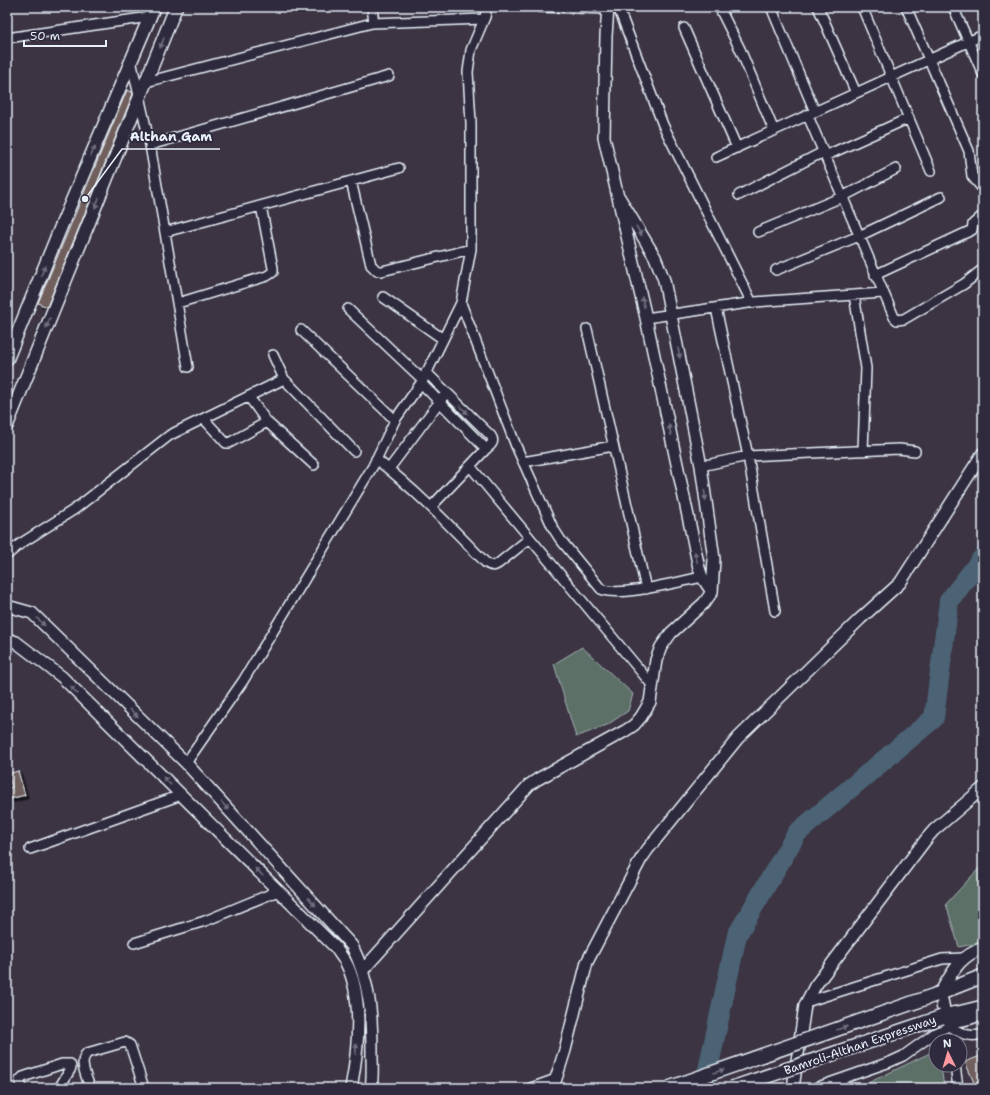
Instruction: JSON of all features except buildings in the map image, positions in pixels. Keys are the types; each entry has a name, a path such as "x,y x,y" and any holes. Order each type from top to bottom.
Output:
{"main road":[{"path":"7,425 176,7"},
{"path":"7,359 151,12"},
{"path":"669,1088 937,994 983,976"},
{"path":"937,994 983,982"},
{"path":"937,994 948,1020 983,1002"},
{"name":"Bamroli-Althan Expressway","path":"732,1088 948,1020 983,1007"}],"street":[{"path":"372,7 374,23"},
{"path":"186,763 243,681 376,459 395,420 423,378 461,302 471,249 471,123 468,72 471,50 484,19 487,7"},
{"path":"539,7 611,8"},
{"path":"719,7 736,38 774,131"},
{"path":"771,7 811,114 824,154 894,317 897,320 904,319 964,284 983,269"},
{"path":"818,7 856,93"},
{"path":"862,7 931,171"},
{"path":"906,7 969,151 972,176 983,189"},
{"path":"953,7 983,74"},
{"path":"611,8 606,36 604,137 646,318 699,568 702,577 712,592"},
{"path":"611,8 663,125 752,302"},
{"path":"7,38 151,12"},
{"path":"146,82 374,23 484,19"},
{"path":"684,28 737,148"},
{"path":"716,157 983,35"},
{"path":"131,60 150,144 188,367"},
{"path":"150,144 389,76"},
{"path":"739,195 824,154 909,118"},
{"path":"165,232 399,168"},
{"path":"758,232 842,197 896,169"},
{"path":"351,181 371,265 378,271 471,249"},
{"path":"776,270 859,236 941,197"},
{"path":"363,970 523,792 538,780 634,725 650,702 656,660 660,647 671,633 704,602 712,592 714,559 701,466 671,314 660,269 619,198"},
{"path":"178,303 267,276 272,272 273,268 261,206"},
{"path":"876,275 972,230 973,224 983,215"},
{"path":"646,318 752,302 883,292"},
{"path":"854,295 866,368 863,451"},
{"path":"383,297 442,339"},
{"path":"461,302 523,462 553,528 560,539 601,589 611,592 646,588 702,577"},
{"path":"716,308 748,456 775,611"},
{"path":"348,309 423,378 446,392 491,436 493,440 493,443 431,507"},
{"path":"587,329 646,588"},
{"path":"301,330 395,420"},
{"path":"273,355 284,380 354,451"},
{"path":"423,378 439,402 486,449"},
{"path":"7,555 20,544 75,509 170,435 284,380"},
{"path":"389,469 446,392"},
{"path":"249,397 267,422 314,465"},
{"path":"204,419 226,443 233,442 267,422"},
{"path":"523,462 613,446"},
{"path":"701,466 748,456 899,449 915,451"},
{"path":"531,1088 555,1084 587,962 641,859 648,849 738,738 860,619 900,583 983,453"},
{"path":"376,459 431,507 490,566 495,566 530,538"},
{"path":"470,466 653,686"},
{"path":"7,606 32,613 186,763 352,946 363,970 366,981 371,1020 371,1088"},
{"path":"7,639 16,642 62,677 336,948 345,961 352,977 357,1008 355,1067 351,1088"},
{"path":"793,1088 802,1017 806,1002 815,986 927,838 934,830 983,788"},
{"path":"30,849 181,795"},
{"path":"134,943 204,922 278,891"},
{"path":"937,994 963,958 983,948"},
{"path":"806,1002 942,959 963,958"},
{"path":"815,1088 903,1056 935,1033 948,1020 983,1014"},
{"path":"948,1020 965,1035 972,1036 983,1034"},
{"path":"90,1088 82,1063 83,1056 87,1053 125,1042 130,1045 144,1088"},
{"path":"21,1088 20,1080 23,1077 62,1064 70,1064 70,1070 59,1088"},
{"path":"956,1073 958,1088"}],"green space":[{"path":"582,647 633,694 628,711 607,725 576,737 554,664"},
{"path":"983,864 983,942 959,947 946,904"},
{"path":"928,1054 928,1073 942,1073 944,1088 862,1088 862,1086"}],"waterway":[{"path":"704,1088 737,935 797,833 934,718 949,601 983,557"}],"place":[{"name":"Althan Gam","path":"85,199"}]}
